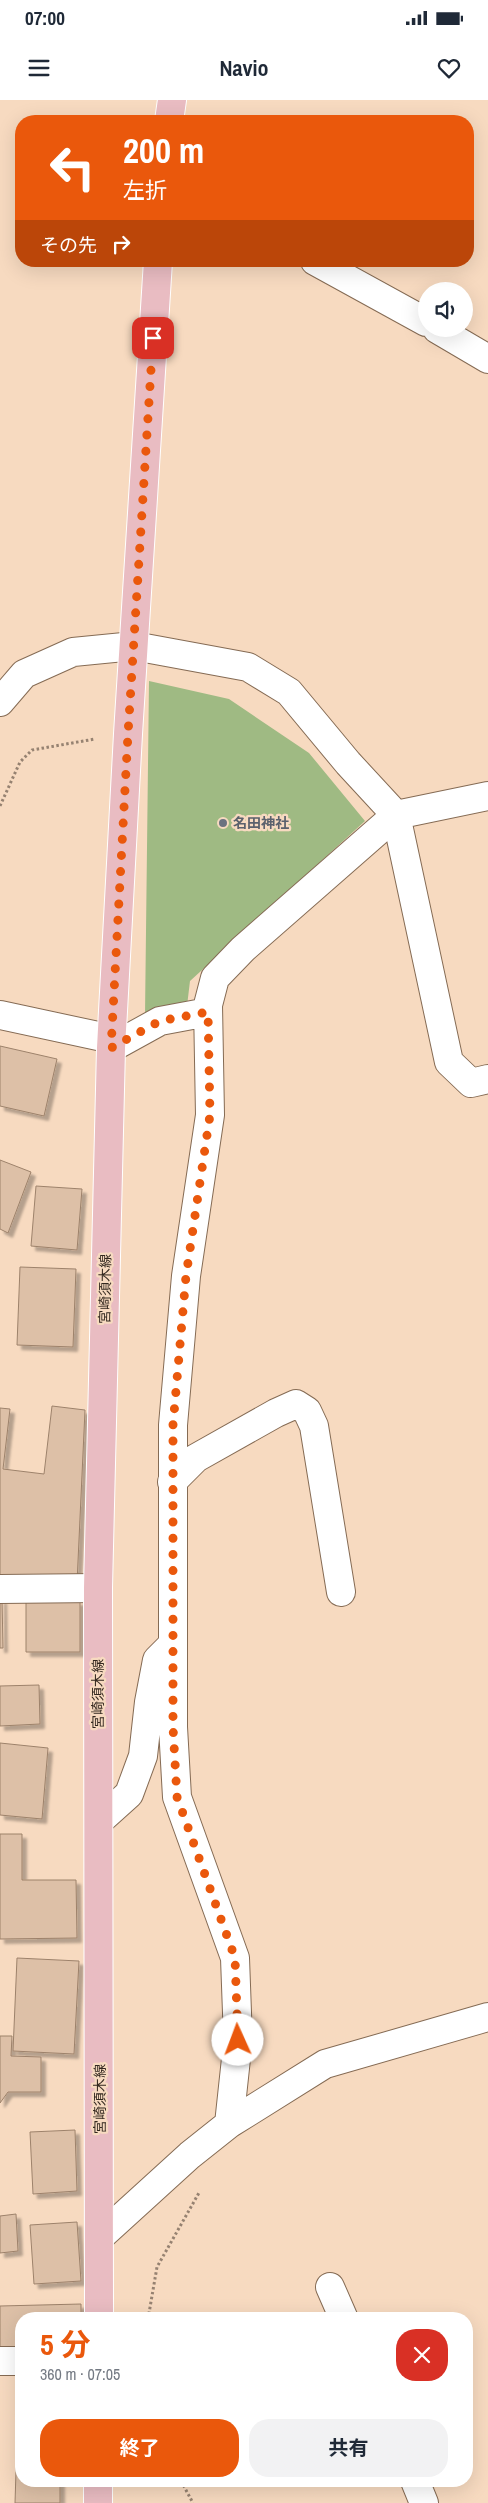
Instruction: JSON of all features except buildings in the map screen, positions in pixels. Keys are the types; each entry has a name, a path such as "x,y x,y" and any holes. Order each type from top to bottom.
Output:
{"main road":[{"path":"170,115 172,100"},
{"name":"宮崎須木線","path":"99,2312 98,1588 112,1044 128,734 158,267"},
{"path":"98,2487 98,2503"}],"street":[{"path":"326,267 418,318"},
{"path":"451,337 488,359"},
{"path":"0,702 24,674 73,652 134,646 248,667 289,692 348,763 396,815 449,1062 471,1083 488,1079"},
{"path":"229,2124 238,2040 235,1958 177,1797 172,1645 173,1425 186,1276 210,1115 208,1012 215,978 243,949 396,815 488,796"},
{"path":"0,1015 112,1044 160,1021 208,1012"},
{"path":"172,1482 196,1458 276,1413 296,1404 307,1411 314,1426 341,1592"},
{"path":"0,1589 98,1588"},
{"path":"99,1821 128,1794 142,1756 157,1660 172,1645"},
{"path":"100,2236 190,2155 229,2124 325,2064 488,2018"},
{"path":"330,2287 341,2312"},
{"path":"0,2361 15,2361"},
{"path":"417,2487 424,2503"}],"path":[{"path":"0,806 20,762 32,750 128,734"},
{"path":"149,2312 157,2267 203,2186"},
{"path":"184,2487 193,2503"}],"green space":[{"path":"149,681 229,699 309,753 365,821 190,981 187,1006 145,1015"}],"place":[{"name":"名田神社","path":"223,823"}],"route":[{"path":"153,338 128,734 111,1048 160,1021 208,1012 210,1115 186,1276 173,1425 173,1727 177,1797 235,1958 238,2040"}]}
